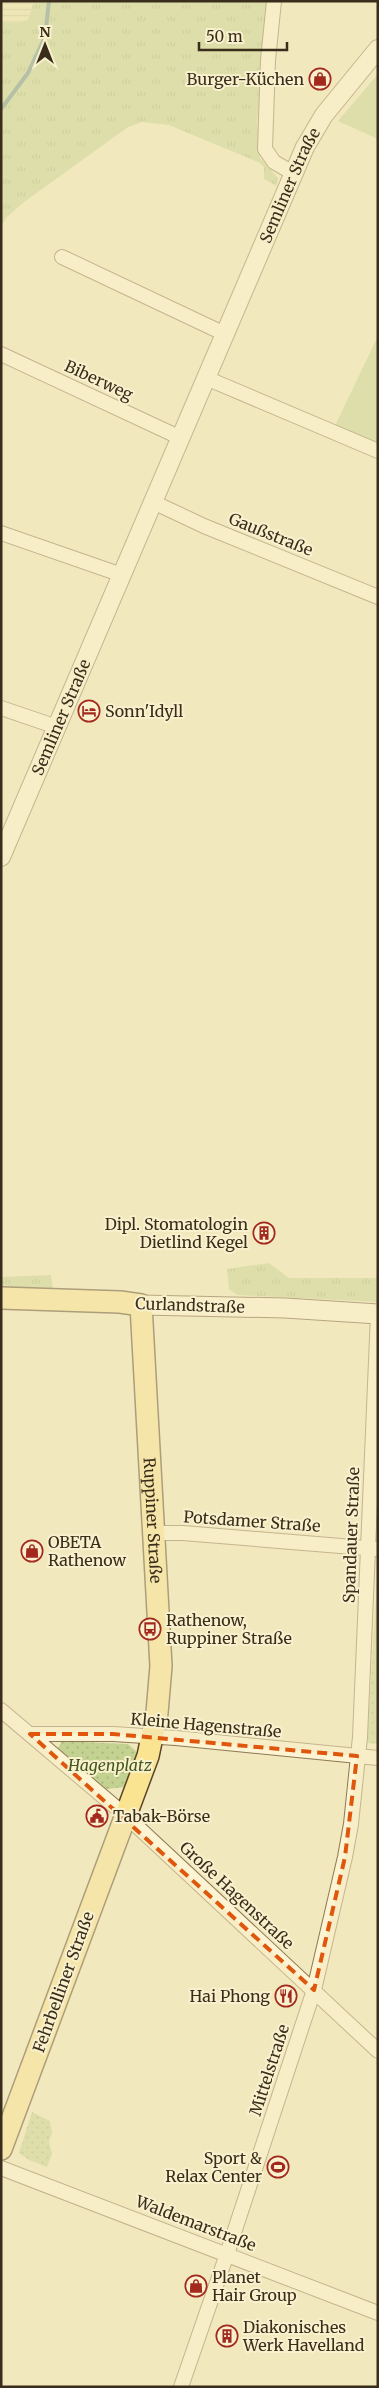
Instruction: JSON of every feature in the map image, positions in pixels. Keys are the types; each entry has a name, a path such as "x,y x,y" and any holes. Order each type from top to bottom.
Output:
{"main road":[{"name":"Curlandstraße","path":"1,1298 120,1302 141,1305 285,1308 378,1314"},
{"name":"Ruppiner Straße","path":"141,1305 161,1666 153,1737"},
{"path":"126,1816 153,1737"},
{"name":"Fehrbelliner Straße","path":"1,2149 126,1816"}],"street":[{"path":"274,1 268,60 265,149 274,162 293,173"},
{"name":"Semliner Straße","path":"1,858 305,146 324,115 378,49"},
{"path":"62,257 225,334"},
{"name":"Biberweg","path":"1,354 181,438"},
{"path":"206,378 378,451"},
{"name":"Gaußstraße","path":"153,502 195,522 378,596"},
{"path":"1,533 122,575"},
{"path":"1,708 57,727"},
{"name":"Spandauer Straße","path":"358,1756 373,1548 378,1314"},
{"name":"Potsdamer Straße","path":"153,1533 183,1533 373,1548"},
{"name":"Große Hagenstraße","path":"1,1710 126,1816 378,2051"},
{"name":"Kleine Hagenstraße","path":"30,1734 113,1734 378,1758"},
{"name":"Mittelstraße","path":"180,2387 227,2254 314,1990 345,1857 351,1824 358,1756"},
{"name":"Waldemarstraße","path":"1,2168 378,2312"}],"highlighted area":[{"path":"30,1734 113,1734 357,1756 345,1857 314,1990"}],"shaded area":[{"path":"1,1 34,1 28,20 18,23 1,22"}],"green space":[{"path":"34,1 267,1 264,63 257,121 260,158 278,178 276,186 264,179 264,167 260,163 169,125 142,122 128,127 24,202 6,218 1,227 1,22 18,23 28,20"},
{"path":"378,74 378,139 338,121"},
{"path":"378,336 378,446 334,428"},
{"path":"269,1263 289,1278 378,1278 378,1302 238,1295 229,1289 227,1269"},
{"path":"51,1275 53,1289 1,1288 1,1277"},
{"path":"378,1564 378,1744 367,1743"},
{"name":"Hagenplatz","path":"62,1741 128,1744 138,1753 125,1787 106,1789 58,1748"},
{"path":"32,2112 50,2121 52,2132 49,2142 52,2154 47,2167 29,2160 19,2153"}],"waterway":[{"path":"1,109 28,73 45,37 49,1"}],"place":[{"name":"Burger-Küchen","path":"320,79"},
{"name":"Sonn'Idyll","path":"89,711"},
{"name":"Dipl. Stomatologin Dietlind Kegel","path":"264,1233"},
{"name":"OBETA Rathenow","path":"32,1551"},
{"name":"Rathenow, Ruppiner Straße","path":"150,1629"},
{"name":"Tabak-Börse","path":"97,1816"},
{"name":"Hai Phong","path":"286,1996"},
{"name":"Sport & Relax Center","path":"278,2167"},
{"name":"Planet Hair Group","path":"196,2286"},
{"name":"Diakonisches Werk Havelland","path":"227,2336"}]}
